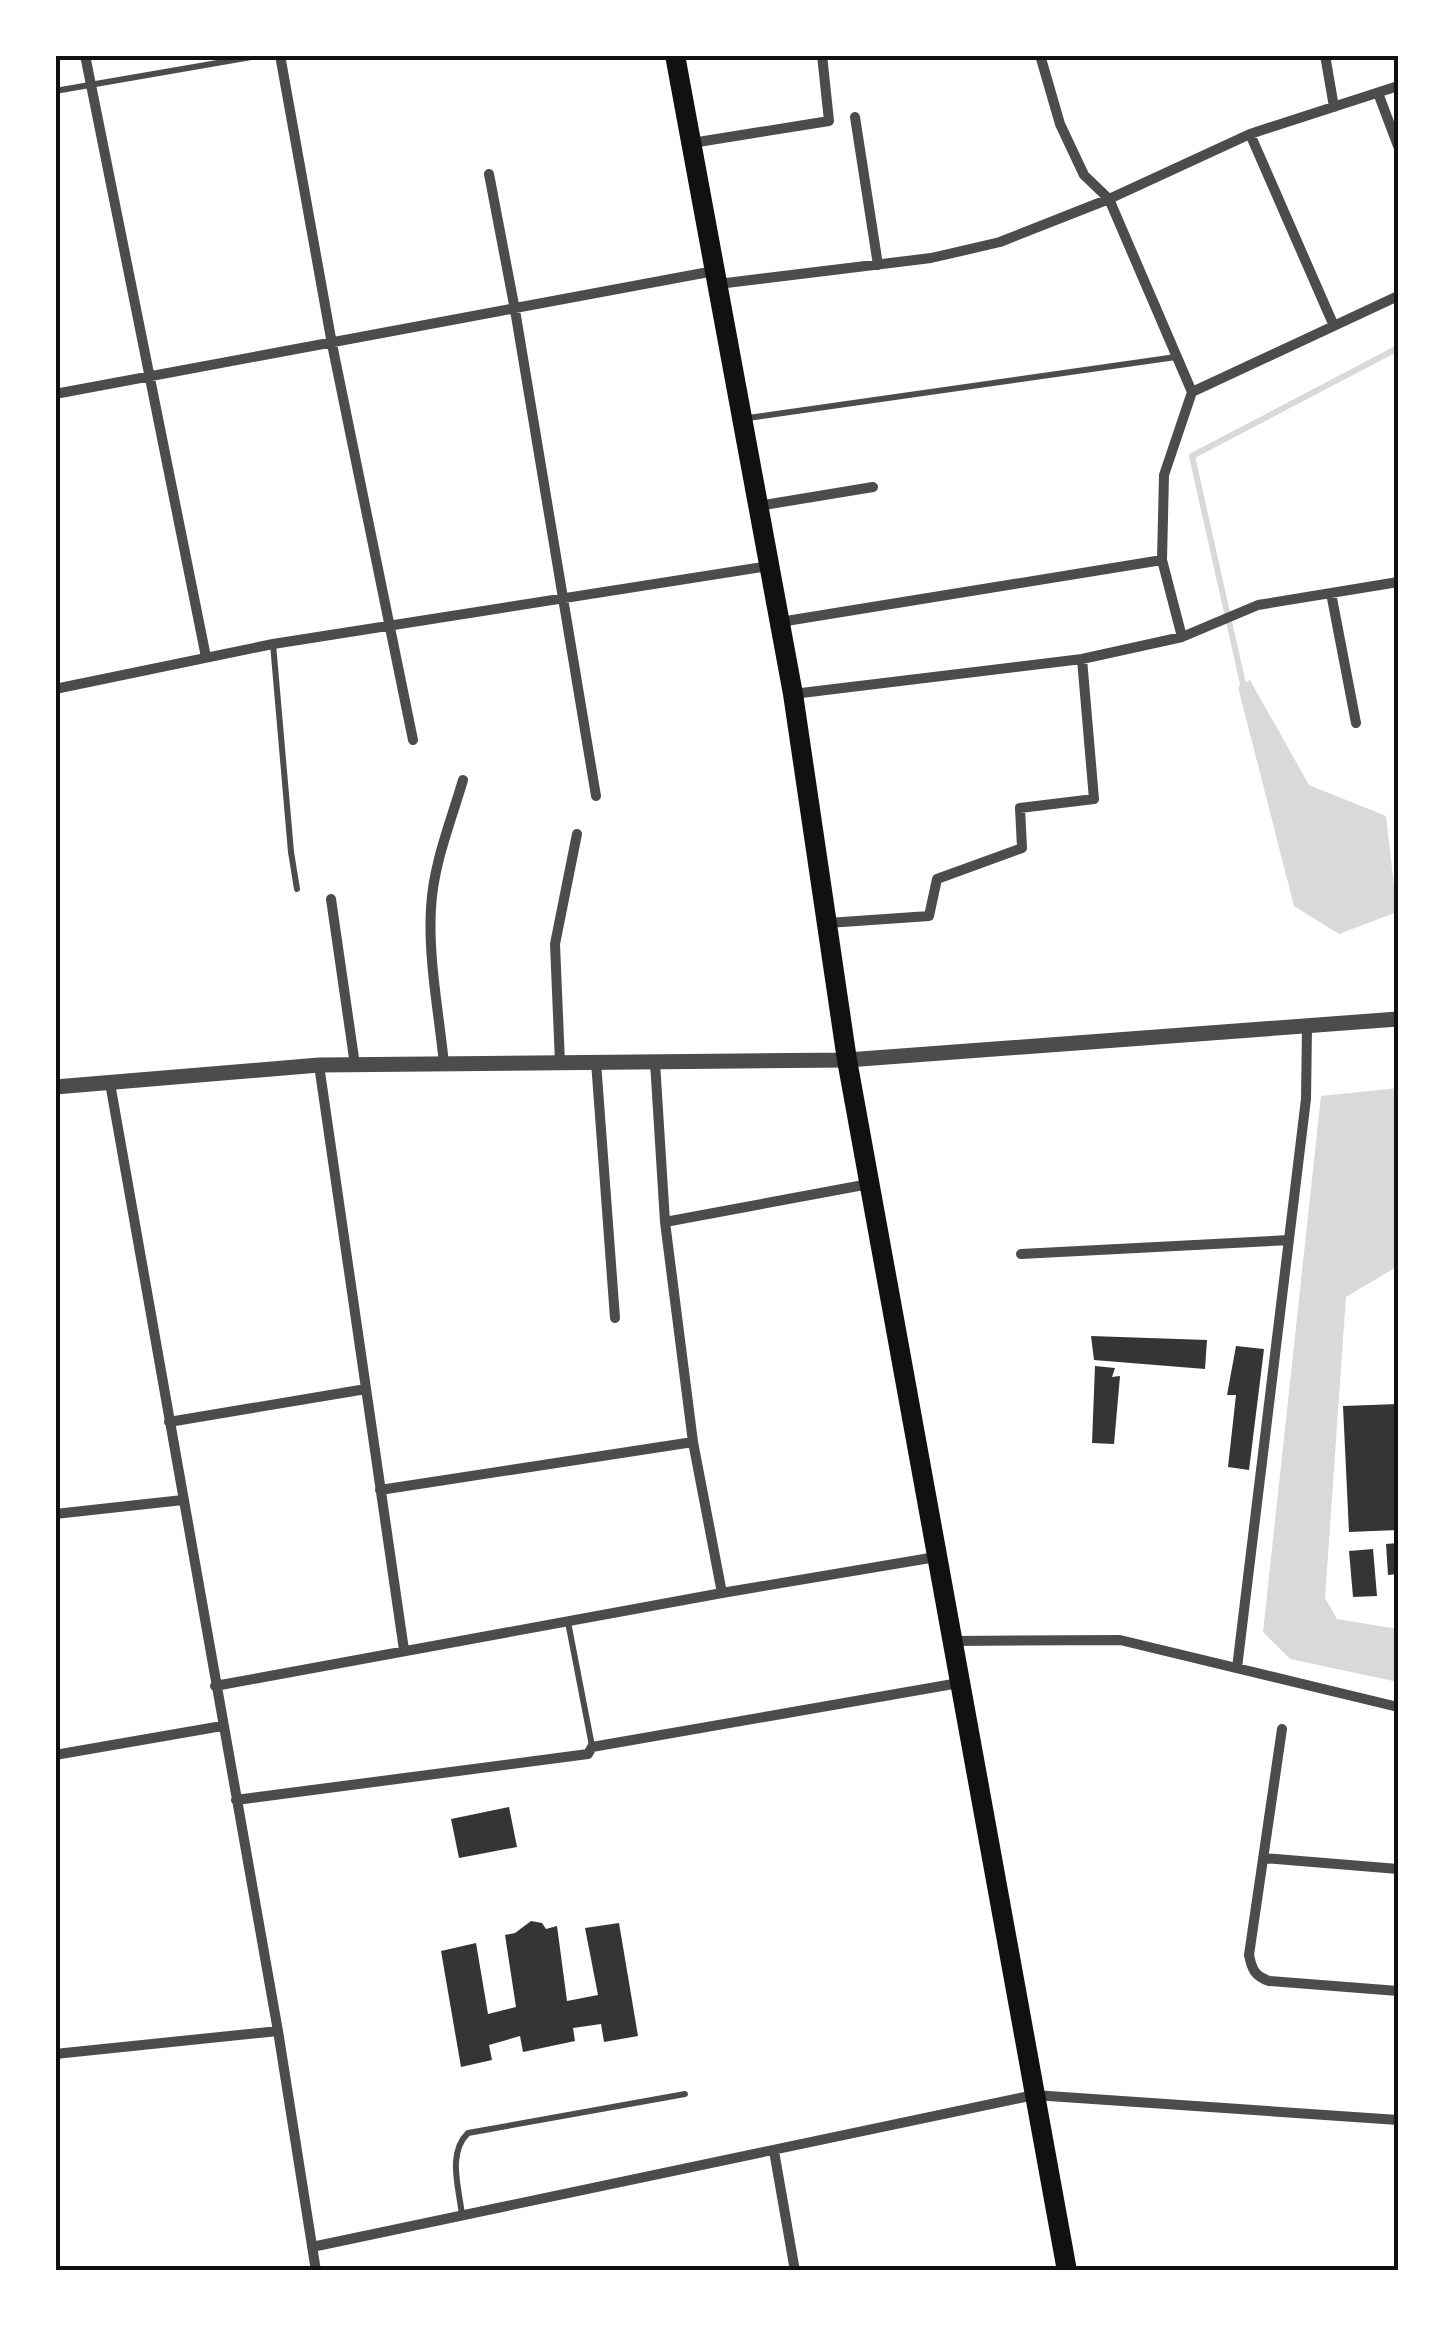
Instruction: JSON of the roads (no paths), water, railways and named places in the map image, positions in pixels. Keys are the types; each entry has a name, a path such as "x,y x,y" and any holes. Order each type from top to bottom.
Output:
{"highway":[{"path":"675,55 793,694 847,1060 1067,2271"}],"street":[{"path":"85,55 206,656"},
{"path":"280,55 332,344 412,740"},
{"path":"691,143 829,121 822,55"},
{"path":"1040,55 1060,124 1084,175 1109,199 1192,392 1164,475 1162,560 1182,638"},
{"path":"1325,55 1334,107"},
{"path":"55,394 515,310 716,278 931,258 1000,242 1109,199 1250,134 1398,86"},
{"path":"1378,93 1398,146"},
{"path":"855,117 878,265"},
{"path":"1250,134 1334,326"},
{"path":"489,174 596,796"},
{"path":"1192,392 1398,296"},
{"path":"758,506 872,487"},
{"path":"780,622 1162,560"},
{"path":"55,689 272,644 769,566"},
{"path":"793,694 1082,659 1182,638 1258,606 1398,582"},
{"path":"1331,593 1356,723"},
{"path":"828,923 929,916 937,879 1022,848 1020,808 1094,799 1082,659"},
{"path":"444,1064 431,905 438,865 463,780"},
{"path":"560,1063 555,944 577,834"},
{"path":"331,899 354,1064"},
{"path":"55,1087 319,1065 847,1060 1398,1019"},
{"path":"1237,1668 1306,1098 1308,1026"},
{"path":"596,1062 615,1318"},
{"path":"654,1062 665,1222 693,1442 722,1592"},
{"path":"319,1065 404,1650"},
{"path":"110,1083 278,2031 316,2271"},
{"path":"665,1222 869,1184"},
{"path":"1021,1254 1289,1240"},
{"path":"170,1422 366,1389"},
{"path":"380,1490 693,1442"},
{"path":"55,1514 183,1500"},
{"path":"215,1686 722,1592 936,1557"},
{"path":"953,1641 1120,1640 1398,1707"},
{"path":"236,1800 588,1754 592,1747 959,1683"},
{"path":"55,1755 222,1726"},
{"path":"1282,1729 1249,1955 1257,1977 1398,1991"},
{"path":"1264,1858 1398,1869"},
{"path":"55,2054 278,2031"},
{"path":"312,2247 1034,2095 1398,2120"},
{"path":"774,2150 795,2271"}],"lane":[{"path":"55,91 263,55"},
{"path":"742,419 1176,356"},
{"path":"272,644 291,852 298,889"},
{"path":"568,1622 592,1747"},
{"path":"462,2215 455,2158 459,2141 468,2133 685,2094"}],"waterway":[{"path":"1243,684 1192,456 1398,348"}]}
